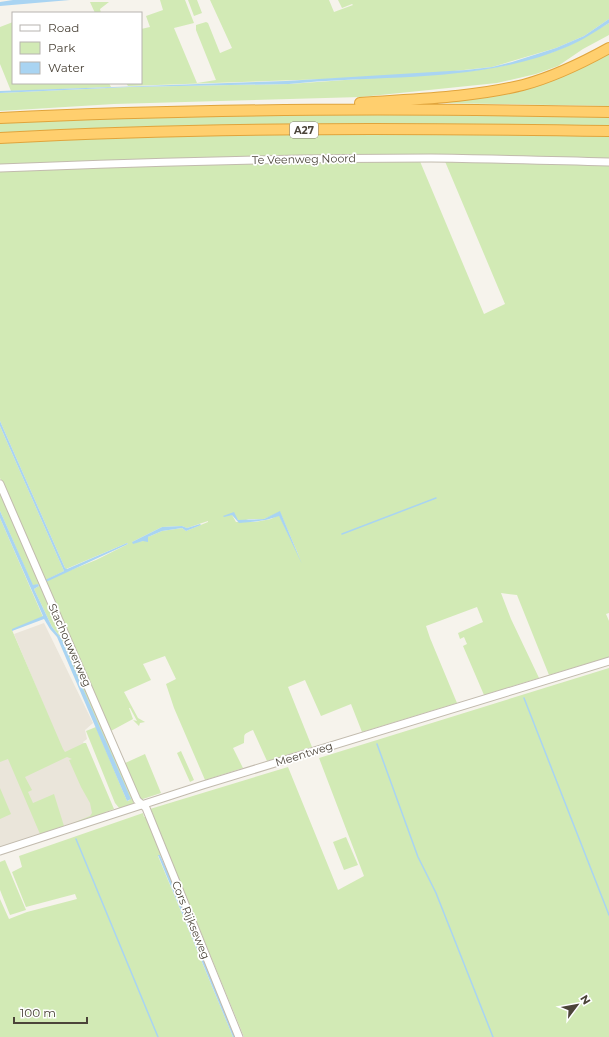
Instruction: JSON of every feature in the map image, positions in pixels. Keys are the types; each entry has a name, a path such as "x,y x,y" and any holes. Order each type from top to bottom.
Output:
{"highway":[{"name":"A27","path":"0,118 258,109 447,97 502,89 532,82 565,70 609,48"},
{"name":"A27","path":"258,109 441,109 609,112"},
{"name":"A27","path":"0,138 138,132 438,128 609,131"}],"street":[{"name":"Te Veenweg Noord","path":"0,168 112,163 326,159 467,159 609,162"},
{"name":"Stachouwerweg","path":"0,484 137,800 142,804"},
{"name":"Meentweg","path":"0,851 142,804 609,660"},
{"name":"Cors Rijkseweg","path":"142,804 146,808 239,1037"}],"shaded area":[{"path":"44,623 93,723 85,730 87,739 83,742 112,816 0,853 0,758 60,744 14,634"}],"green space":[{"path":"160,0 185,0 194,23 174,28 197,83 216,80 196,30 196,25 206,22 208,23 220,53 232,48 210,0 329,0 334,12 353,5 352,4 342,8 338,0 609,0 609,19 584,36 556,48 492,67 426,74 128,86 127,84 142,84 142,29 150,27 146,16 163,10"},
{"path":"188,0 197,0 202,13 194,16"},
{"path":"90,2 109,2 100,9 101,12 95,12"},
{"path":"12,22 12,84 110,84 111,87 11,91 0,64 0,27"},
{"path":"609,23 609,35 583,49 558,66 536,74 497,83 361,97 114,104 0,111 0,93 129,87 289,84 472,71 503,66 553,52 570,45"},
{"path":"609,51 609,106 439,103 471,99"},
{"path":"209,113 609,115 609,129 0,134 0,121"},
{"path":"358,132 609,136 609,161 455,158 0,167 0,142 93,138"},
{"path":"419,159 484,314 505,304 444,159 609,163 609,613 606,614 609,621 609,657 549,675 517,595 501,593 511,619 539,678 484,695 463,646 467,644 464,637 460,639 458,633 483,622 477,607 426,626 457,703 362,732 351,704 321,716 305,680 288,687 312,747 267,761 253,730 245,735 244,743 233,748 243,768 205,780 174,708 166,684 176,679 165,656 143,664 151,680 124,692 138,718 145,722 140,723 139,726 133,720 137,721 129,708 133,719 109,732 0,478 0,426 64,571 46,580 96,560 128,544 127,543 66,569 0,421 0,169","holes":["280,512 301,561 279,515 271,519 255,522 236,522 232,515 238,520 243,521 249,519 264,519","208,521 186,531 182,528 162,531 148,537 144,541 132,542 162,527 182,526 187,528"]},
{"path":"0,488 134,802 133,804 120,809 115,803 86,731 96,727 127,801 130,800 61,638 52,627 34,589 39,586 38,584 33,586 0,511"},
{"path":"0,518 43,617 12,630 63,749 65,752 86,743 114,809 105,812 105,814 72,825 73,823 90,816 92,813 90,803 69,760 72,759 67,757 25,777 32,790 28,792 33,803 54,794 64,826 40,834 8,759 0,762"},
{"path":"609,668 609,1037 244,1037 171,860 164,862 160,855 158,856 233,1037 0,1037 0,899 9,919 27,912 77,899 75,894 26,907 12,872 22,867 19,856 143,813 144,817 152,815 150,809 288,767 338,890 364,876 319,758"},
{"path":"181,751 194,780 190,782 177,753"},
{"path":"145,754 161,793 140,800 123,764"},
{"path":"0,788 11,814 0,819"},
{"path":"346,837 358,865 344,870 333,842"},
{"path":"5,860 26,910 10,915 0,890 0,862"}],"water":[{"path":"13,0 70,0 0,6 0,2"},
{"path":"609,19 609,23 569,46 536,58 501,67 467,72 431,76 289,84 129,87 0,93 0,91 286,81 466,70 492,67 556,48 584,36"},
{"path":"0,421 65,568 67,569 127,543 128,544 46,582 45,580 64,571 0,426"},
{"path":"0,511 33,585 38,584 39,586 34,589 52,627 61,638 131,799 127,801 57,637 44,619 12,631 12,629 43,616 0,518"},
{"path":"280,511 302,564 279,516 254,522 239,523 232,515 223,516 234,512 238,520 264,519"},
{"path":"201,525 186,531 182,528 162,531 148,537 148,542 143,541 133,544 132,542 162,527 182,526 187,528"},
{"path":"158,855 160,855 170,877 235,1037 233,1037"}],"waterway":[{"path":"342,534 436,498"},
{"path":"524,698 609,915"},
{"path":"377,744 418,857 436,893 493,1037"},
{"path":"76,839 158,1037"}]}
